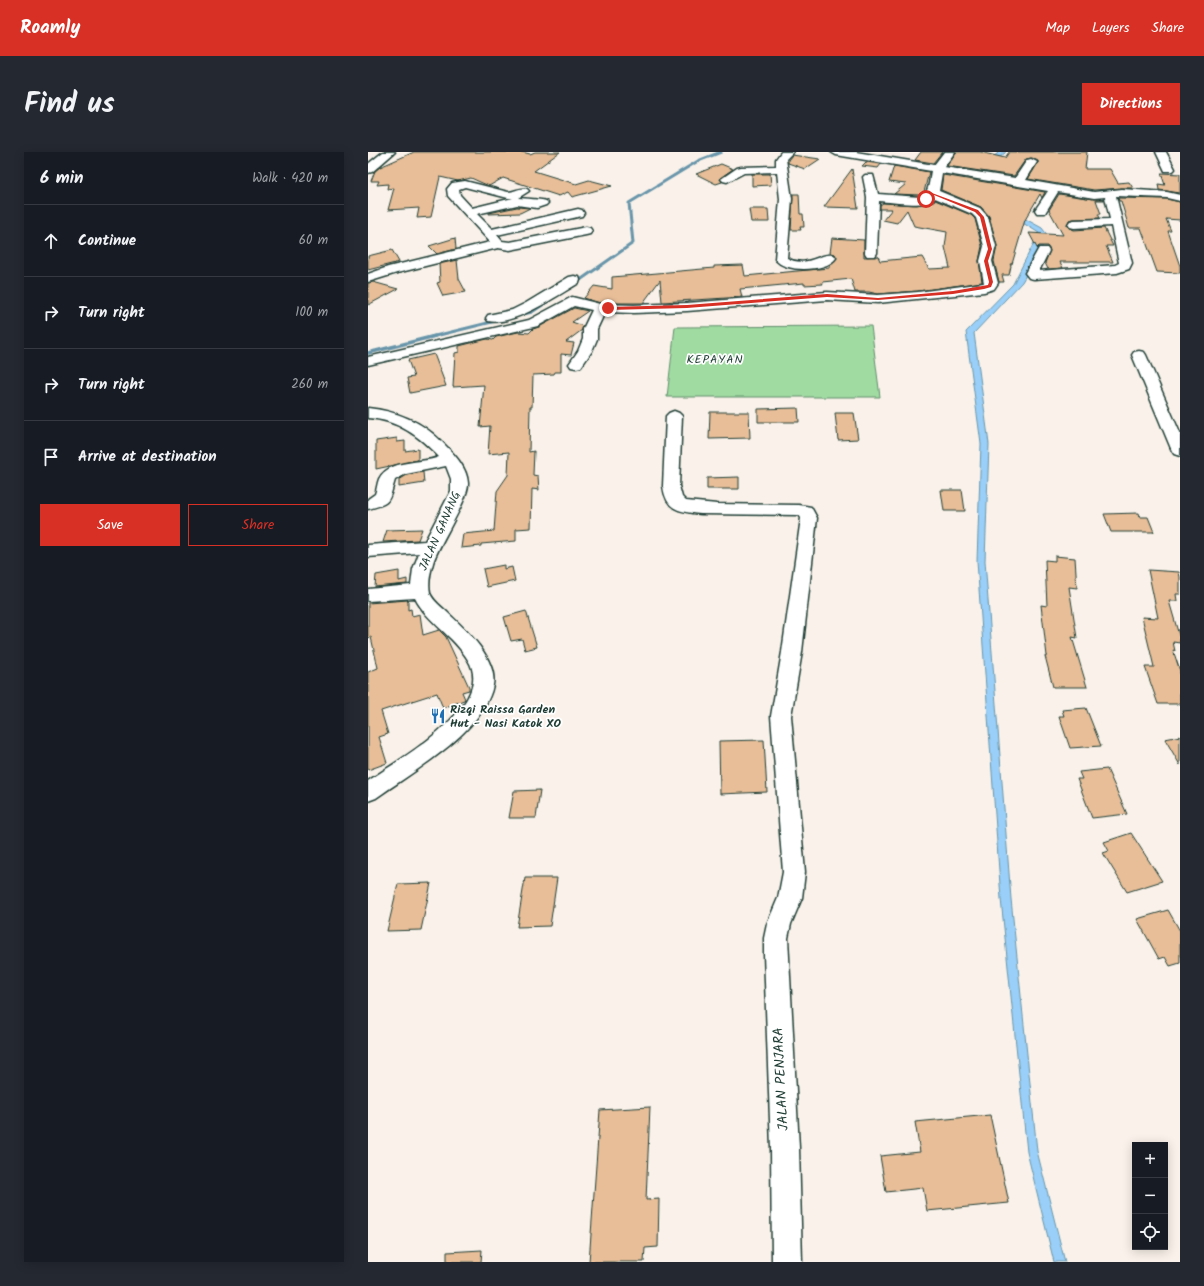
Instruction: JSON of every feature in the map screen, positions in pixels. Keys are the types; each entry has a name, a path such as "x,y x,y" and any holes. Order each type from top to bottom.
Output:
{"street":[{"path":"788,152 781,159 786,198 782,261 793,264 815,264 830,258"},
{"path":"836,152 1094,195 1122,192 1146,193 1180,198"},
{"path":"872,197 920,200 930,198 933,193 937,168 950,152"},
{"path":"1161,152 1169,169"},
{"path":"368,153 388,153"},
{"path":"368,170 388,153"},
{"path":"1019,182 1031,162"},
{"path":"727,179 741,170 782,169"},
{"path":"869,177 872,197 871,253"},
{"path":"496,244 490,233 454,196 453,189 456,184 466,184 508,195 515,195 523,192"},
{"path":"1041,210 1054,188"},
{"path":"368,361 533,323 572,301 600,308 634,309 687,307 827,296 878,299 953,292 990,286 991,282 986,261 990,249 982,217 976,211 933,193"},
{"path":"1043,251 1031,272 1034,275 1117,269 1124,266 1126,263 1115,222 1110,194"},
{"path":"469,212 517,201 536,204 542,203"},
{"path":"490,233 578,213"},
{"path":"1074,224 1115,222"},
{"path":"368,278 393,270 491,247 496,244 510,246 586,231"},
{"path":"482,321 524,310 574,280"},
{"path":"576,364 585,351 590,339 590,329 600,308"},
{"path":"368,348 409,338"},
{"path":"1139,355 1180,451"},
{"name":"JALAN GANANG","path":"368,413 389,415 425,435 449,459 456,470 460,486 455,502 424,562 419,583 420,591"},
{"name":"JALAN PENJARA","path":"674,416 671,486 672,496 679,505 697,509 799,510 805,511 809,518 792,652 781,716 794,872 790,898 779,924 776,938 785,1148 787,1262"},
{"path":"368,504 381,499 384,494 387,479 394,472 432,465 449,459"},
{"path":"368,551 431,546"},
{"path":"368,595 420,591 422,598 427,604 476,655 484,674 482,692 471,711 450,733 368,792"}],"green space":[{"path":"871,326 880,397 667,397 675,327"}],"water":[{"path":"999,152 1006,152 990,166 1002,187 992,201 1042,228 1048,236 1022,282 974,333 989,444 985,561 1011,899 1037,1151 1065,1262 1054,1262 1027,1152 1001,899 977,561 981,444 966,332 1013,284 1039,233 987,201 995,188 983,166"}],"building":[{"path":"414,152 522,152 530,154 535,152 560,152 534,171 576,184 589,180 612,186 572,197 568,192 559,196 503,178 489,186 471,178 458,181 440,177 431,217 417,218 419,208 388,210 394,188 387,189 388,184 377,185 379,181 371,181 375,171 380,167"},
{"path":"921,152 942,152 933,163 915,160"},
{"path":"956,152 980,152 1005,158 1009,152 1087,152 1085,169 1110,169 1118,183 1129,182 1133,188 1094,190 1028,179 1038,163 1038,161 1032,158 1026,159 1014,176 947,166"},
{"path":"792,155 820,159 805,169 788,163 788,160"},
{"path":"866,162 881,164 878,168 862,166"},
{"path":"721,164 733,169 720,178 722,182 716,184 696,174"},
{"path":"894,166 929,172 924,192 920,195 894,194 906,184 889,182"},
{"path":"852,169 858,208 824,207"},
{"path":"1161,173 1180,174 1180,193 1159,190 1158,184 1165,185"},
{"path":"752,174 770,174 771,185 752,186"},
{"path":"943,175 1045,192 1042,198 1040,194 1025,220 1012,264 1010,264 1009,275 1002,275 1004,282 999,282 994,261 997,246 989,216 981,207 941,190"},
{"path":"793,194 799,194 800,214 803,214 804,227 800,227 801,230 791,230"},
{"path":"1059,194 1104,199 1096,200 1101,214 1098,214 1100,218 1069,220 1067,225 1074,230 1104,228 1113,246 1106,246 1113,262 1060,262 1063,268 1048,269 1045,263 1050,250 1047,246 1039,246 1037,248 1029,233 1063,235 1049,210"},
{"path":"1118,198 1167,199 1180,202 1180,220 1166,219 1171,231 1168,231 1180,266 1180,273 1157,272 1141,228 1129,228 1121,201 1119,201"},
{"path":"935,200 971,215 975,219 982,246 979,261 982,282 918,291 878,294 869,292 855,292 851,279 822,282 823,284 804,285 804,283 740,289 742,297 662,302 660,280 643,303 600,303 584,298 594,286 612,289 612,277 714,268 714,266 743,265 745,276 829,268 829,265 837,258 835,254 830,253 832,238 864,240 864,257 878,256 880,261 922,257 929,269 950,268 945,247 947,232 914,226 907,210 897,223 883,220 892,209 880,209 880,205 883,203 917,205"},
{"path":"517,207 530,208 520,213 489,214 489,213"},
{"path":"749,209 768,209 769,222 751,222"},
{"path":"455,238 456,249 437,254 429,246"},
{"path":"392,250 399,262 368,270 368,256"},
{"path":"457,260 459,279 466,292 443,296 437,283 440,282 439,264"},
{"path":"373,282 398,289 368,305 368,283"},
{"path":"574,308 588,311 572,322 583,326 582,330 566,342 574,343 571,355 561,354 561,372 555,372 554,374 533,375 532,407 530,407 529,452 534,451 533,475 538,476 539,490 532,489 531,528 516,529 516,541 481,544 481,546 461,548 463,534 494,531 497,491 508,475 509,452 488,454 490,426 480,427 484,385 453,387 455,353 459,352 459,346 487,339 493,340 496,337 518,332 529,333 533,329"},
{"path":"434,354 446,386 410,393 407,378 414,377 408,360"},
{"path":"798,408 799,422 758,422 758,409"},
{"path":"710,412 749,412 750,438 709,439"},
{"path":"835,413 854,413 858,439 838,440"},
{"path":"397,438 397,442 405,441 405,451 418,449 418,460 376,469 376,441"},
{"path":"423,472 424,483 399,487 399,480 407,475"},
{"path":"739,477 739,489 707,489 707,478"},
{"path":"941,490 962,490 965,511 944,511"},
{"path":"1139,513 1140,517 1148,517 1154,532 1111,532 1104,514"},
{"path":"422,529 418,540 383,542 387,530"},
{"path":"1055,556 1075,558 1077,588 1069,587 1077,638 1072,637 1087,687 1053,687 1045,656 1047,656 1041,605 1047,606 1045,560 1055,561"},
{"path":"504,565 504,569 512,567 515,581 487,587 483,569"},
{"path":"1148,570 1179,572 1180,594 1176,594 1177,601 1169,601 1180,639 1180,643 1173,642 1175,651 1173,650 1180,671 1180,704 1158,704 1145,667 1154,667 1142,617 1158,618"},
{"path":"399,571 399,581 407,579 407,584 375,587 376,575"},
{"path":"408,600 408,610 411,609 412,616 420,614 423,635 439,630 446,637 469,690 462,692 465,699 464,700 443,708 437,693 381,711 388,734 379,737 387,763 368,770 368,672 378,668 371,637 368,638 368,603"},
{"path":"526,611 537,647 525,650 522,639 511,641 504,617"},
{"path":"1086,708 1101,746 1070,748 1059,716 1064,716 1062,710"},
{"path":"1180,736 1180,765 1165,739"},
{"path":"764,740 767,792 720,794 719,741"},
{"path":"1107,769 1127,814 1092,818 1077,779 1082,779 1079,772"},
{"path":"540,790 536,818 509,818 514,791"},
{"path":"1131,833 1162,881 1127,892 1103,853 1109,851 1104,842"},
{"path":"525,878 557,878 550,926 517,927"},
{"path":"431,883 421,930 387,931 398,884"},
{"path":"1168,910 1180,931 1180,963 1170,966 1165,957 1159,959 1137,919"},
{"path":"650,1107 646,1200 659,1199 658,1247 645,1248 644,1262 589,1262 600,1110"},
{"path":"990,1115 1009,1203 927,1211 923,1188 886,1192 880,1156 920,1152 915,1122"},
{"path":"482,1250 481,1262 447,1262 447,1252"}],"waterway":[{"path":"576,283 633,243 629,203 698,161 721,152"},
{"path":"519,315 532,312 550,300"},
{"path":"433,336 500,320"},
{"path":"368,353 433,336"}],"place":[{"name":"Rizqi Raissa Garden Hut - Nasi Katok XO","path":"438,716"}],"district":[{"name":"KEPAYAN","path":"715,359"}],"route":[{"path":"608,308 634,309 687,307 827,296 848,296 878,299 953,292 990,286 991,282 986,266 986,258 990,252 990,249 985,223 980,214 933,193 930,198 926,199"}]}
